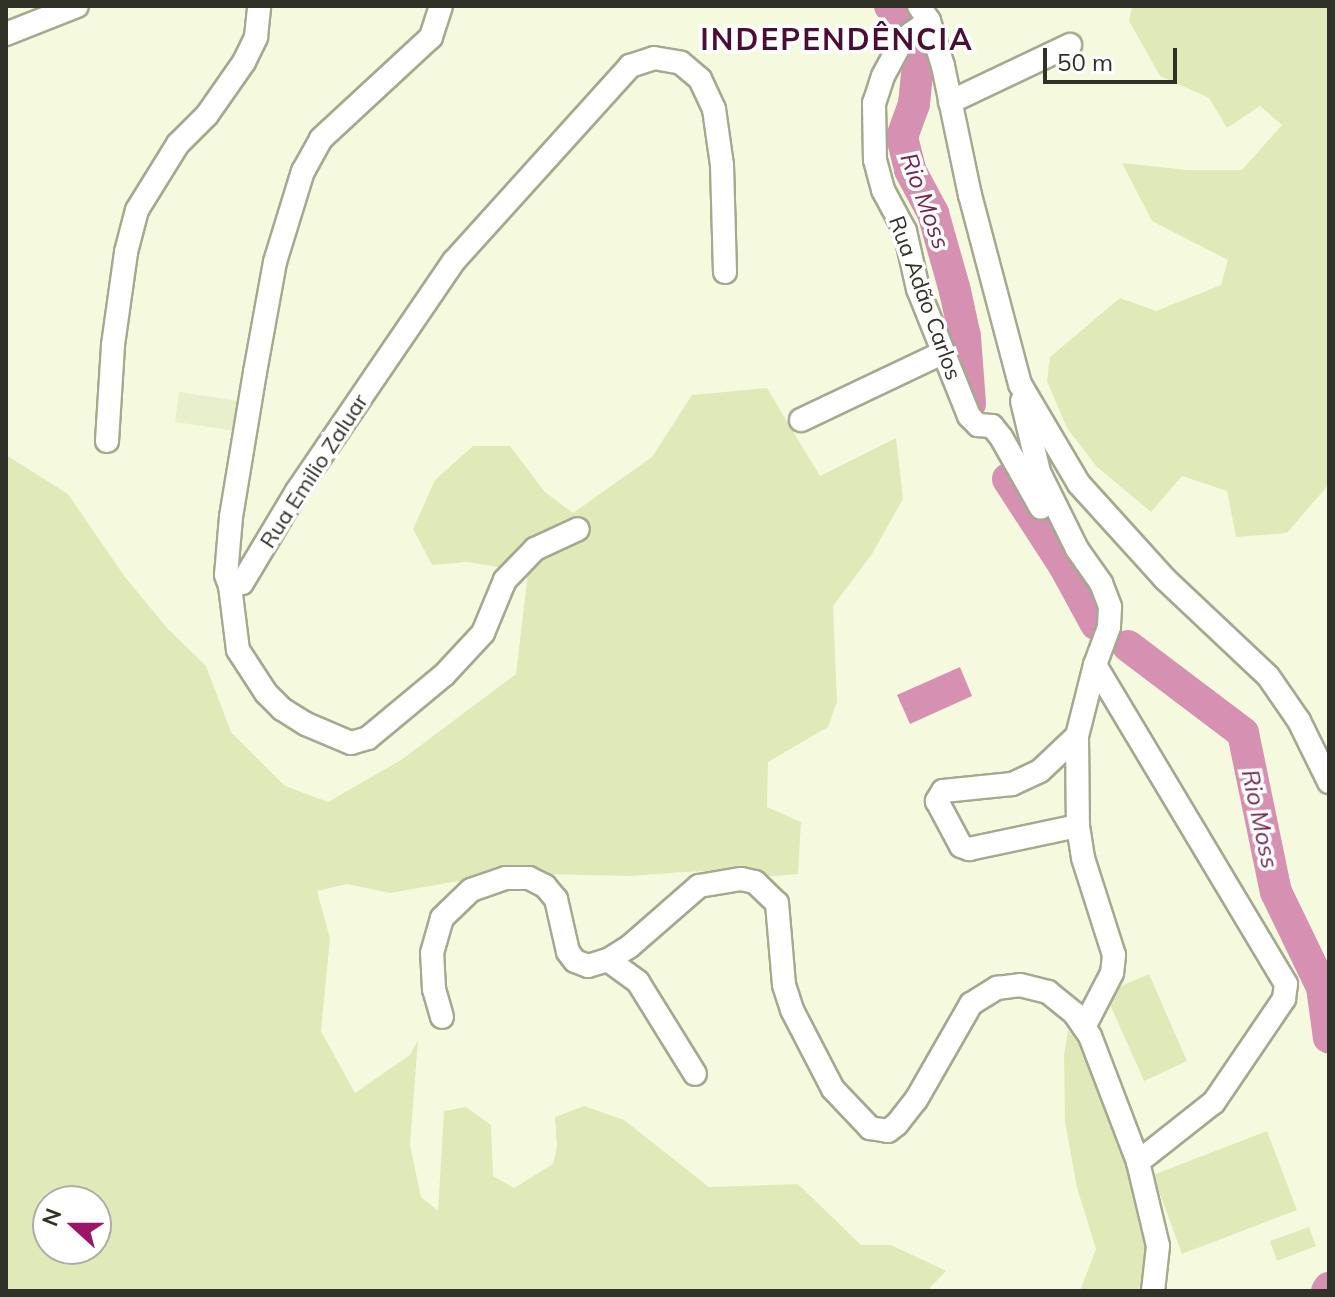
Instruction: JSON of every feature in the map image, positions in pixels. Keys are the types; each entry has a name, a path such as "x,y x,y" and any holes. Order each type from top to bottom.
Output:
{"street":[{"path":"6,34 77,6"},
{"path":"107,441 113,345 126,252 137,210 178,144 207,115 244,62 256,37 259,6"},
{"name":"Rua Emilio Zaluar","path":"441,6 431,37 321,139 303,171 275,262 255,372 231,517 226,575 230,586 242,583 306,479 454,261 630,66 654,58 681,63 700,79 705,89 714,109 722,165 725,272"},
{"path":"924,14 950,102 985,254 1020,384 1030,446 1039,472 1077,549 1101,583 1110,607 1109,627 1095,665 1077,736 1078,826 1083,858 1114,955 1112,973 1084,1027"},
{"name":"Rua Adão Carlos","path":"924,14 903,39 883,76 874,103 875,160 883,190 905,231 918,289 969,416 978,425 992,426 1001,437 1063,545 1077,549"},
{"path":"950,102 1070,45"},
{"path":"801,420 942,353"},
{"path":"1020,384 1079,484 1165,579 1268,676 1299,721 1329,782"},
{"path":"230,586 238,650 266,693 282,709 306,724 351,743 368,738 444,675 483,633 505,580 535,549 578,529"},
{"path":"1095,665 1286,984 1284,999 1214,1102 1138,1162"},
{"path":"1077,736 1040,771 1012,784 943,791 937,801 961,846 969,849 1078,826"},
{"path":"442,1017 434,989 432,953 442,918 471,890 506,878 529,878 545,886 556,899 568,952 575,961 588,966 608,960 629,947 699,886 721,880 755,882 769,892 777,903 784,985 792,1010 833,1089 859,1119 879,1132 888,1131 897,1124 916,1100 971,1004 997,988 1020,985 1048,992 1074,1013 1084,1027 1138,1162 1158,1246 1153,1291"},
{"path":"608,960 638,982 695,1074"}],"shaded area":[{"path":"1132,6 1329,6 1329,484 1287,533 1236,537 1227,491 1182,476 1151,512 1097,467 1067,428 1047,381 1050,357 1120,298 1156,311 1221,285 1228,260 1152,221 1122,163 1187,170 1242,170 1282,125 1260,106 1227,128 1209,98 1160,76 1129,21"},
{"path":"767,388 820,476 896,438 903,499 872,554 833,606 837,702 828,727 768,762 767,807 801,822 798,874 751,878 702,871 627,876 543,874 523,870 390,893 347,884 317,891 330,938 321,1031 355,1093 410,1055 418,1040 410,1145 421,1197 438,1211 444,1111 466,1107 491,1125 493,1176 514,1188 553,1164 557,1147 555,1117 584,1106 624,1120 709,1187 798,1184 861,1245 891,1245 946,1271 927,1291 6,1291 6,455 68,494 125,577 168,629 206,666 231,732 285,786 328,802 401,760 516,674 528,572 467,562 432,565 413,529 435,480 473,446 510,446 545,492 573,513 652,457 692,395"},
{"path":"179,392 239,401 235,431 175,422"},
{"path":"960,667 972,696 910,724 897,695"},
{"path":"1149,974 1187,1061 1144,1081 1105,993"},
{"path":"1068,1030 1118,1092 1149,1188 1148,1273 1138,1291 1080,1291 1096,1249 1077,1188 1065,1122 1064,1055"},
{"path":"1267,1131 1297,1210 1182,1254 1153,1175"},
{"path":"1309,1227 1316,1246 1277,1261 1270,1241"}],"waterway":[{"name":"Rio Moss","path":"890,6 903,19 918,64 914,104 902,137 910,170 933,213 955,291 965,337 970,404"},
{"name":"Rio Moss","path":"1008,479 1065,567 1096,624"},
{"name":"Rio Moss","path":"1128,646 1243,733 1276,892 1322,987 1329,1038"}],"district":[{"name":"INDEPENDÊNCIA","path":"837,39"}]}
